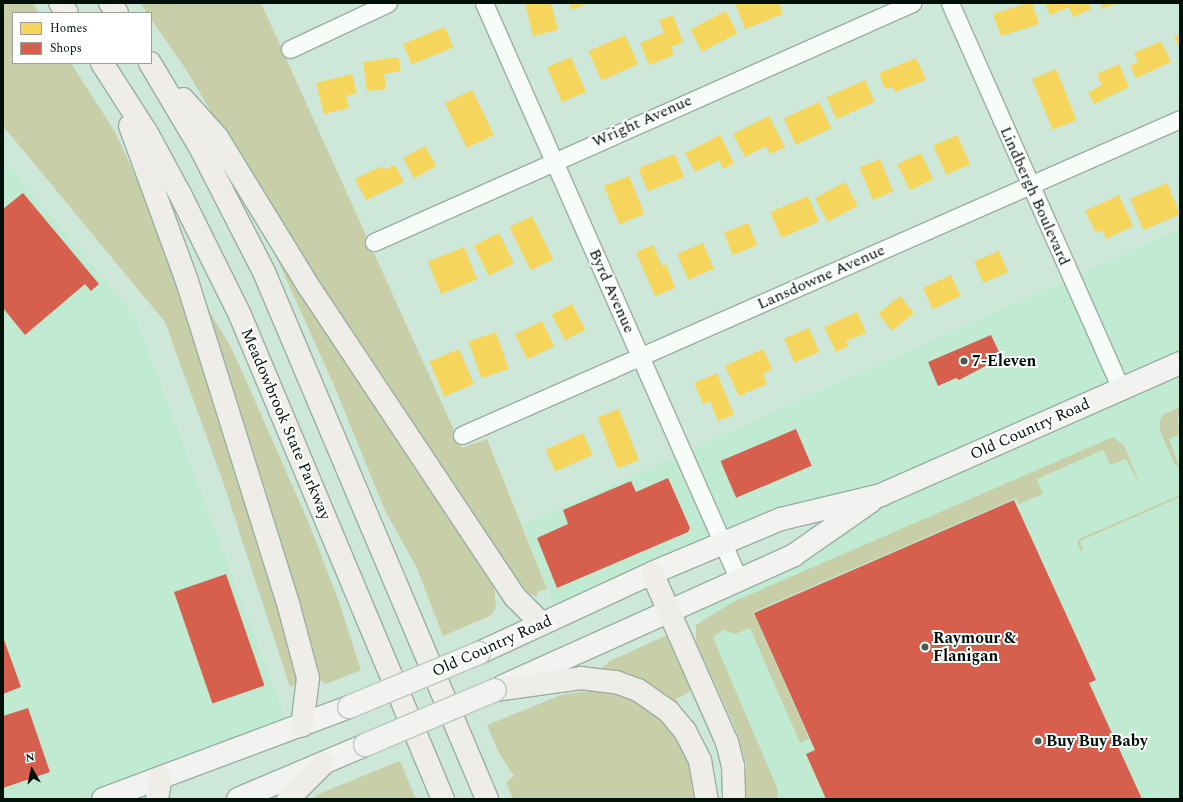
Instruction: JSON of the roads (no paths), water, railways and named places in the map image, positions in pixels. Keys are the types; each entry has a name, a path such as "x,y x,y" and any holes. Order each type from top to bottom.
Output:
{"highway":[{"path":"60,3 67,12"},
{"path":"110,3 116,12"},
{"path":"151,64 217,137 309,287 510,590 519,603 542,624"},
{"path":"151,64 204,155 264,272 486,797"},
{"path":"106,69 178,252 289,607 308,678 302,726"},
{"name":"Meadowbrook State Parkway","path":"106,69 147,133 180,194 235,303 443,799"},
{"path":"652,573 727,742 733,766 734,799"},
{"path":"495,690 581,678 616,682 638,690 669,712 685,731 700,761 707,799"},
{"path":"288,799 324,763"},
{"path":"157,799 161,777"}],"main road":[{"name":"Old Country Road","path":"103,799 302,726 480,653 652,573 781,519 881,495 1180,363"},
{"name":"Old Country Road","path":"238,799 495,690 794,555 881,495"}],"street":[{"path":"290,49 388,3"},
{"name":"Byrd Avenue","path":"484,3 739,580"},
{"name":"Wright Avenue","path":"374,242 554,160 912,3"},
{"name":"Lindbergh Boulevard","path":"950,3 1121,389"},
{"name":"Lansdowne Avenue","path":"462,435 1180,119"}],"place":[{"name":"7-Eleven","path":"964,361"},
{"name":"Raymour & Flanigan","path":"925,647"},
{"name":"Buy Buy Baby","path":"1038,741"}]}
